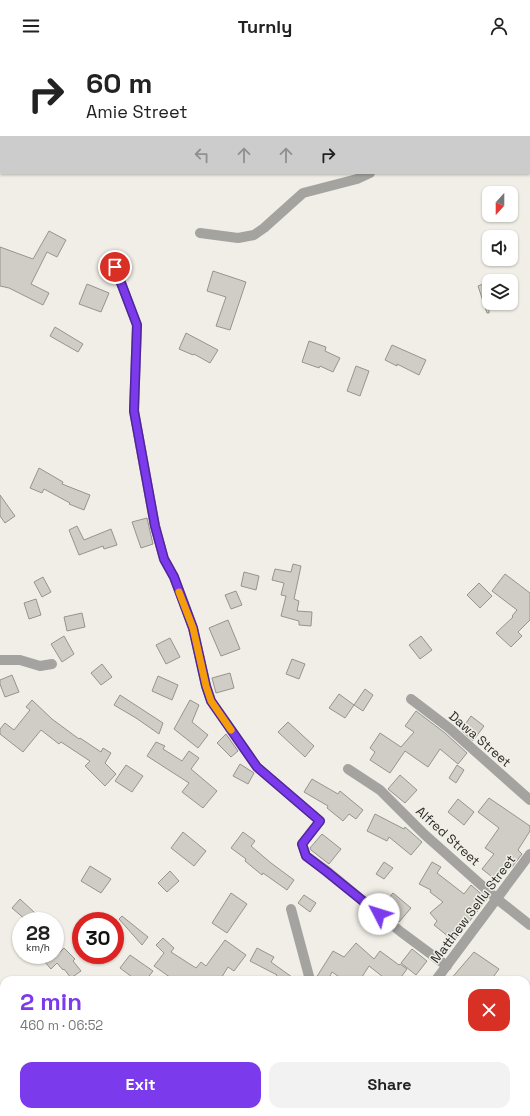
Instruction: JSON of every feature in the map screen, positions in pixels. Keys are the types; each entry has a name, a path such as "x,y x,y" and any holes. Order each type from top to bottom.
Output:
{"street":[{"path":"200,232 238,238 254,235 303,193 356,179 368,174"},
{"path":"115,267 137,325 134,411 155,526 164,559 174,577 193,628 206,686 211,701 257,767 320,821 302,844 306,856 446,966"},
{"path":"0,660 20,660 40,666 52,664"},
{"name":"Dawa Street","path":"412,699 449,728 530,800"},
{"name":"Alfred Street","path":"348,769 380,790 424,834 497,899 530,925"},
{"name":"Matthew Sellu Street","path":"439,976 530,854"},
{"path":"291,909 309,976"}],"building":[{"path":"49,231 66,240 57,257 47,252 31,284 49,293 43,305 9,288 0,286 0,247 33,259"},
{"path":"213,271 246,282 230,330 216,326 226,297 207,291"},
{"path":"87,284 109,293 101,312 79,304"},
{"path":"482,284 482,298 478,286"},
{"path":"55,327 83,344 78,352 50,336"},
{"path":"186,333 218,350 210,363 194,354 193,355 179,349"},
{"path":"309,341 326,347 325,351 340,358 333,372 320,366 319,368 302,362"},
{"path":"392,345 426,360 419,375 385,360"},
{"path":"356,366 369,371 360,396 347,391"},
{"path":"39,468 63,482 62,484 90,495 84,510 69,504 70,503 44,489 42,493 30,488"},
{"path":"0,495 15,516 5,523 0,516"},
{"path":"147,518 153,544 141,548 132,522"},
{"path":"77,526 84,540 111,529 117,545 104,549 103,546 79,555 69,530"},
{"path":"293,564 301,566 294,599 299,601 297,611 312,612 311,626 299,625 299,621 281,616 286,596 281,595 284,583 272,580 275,569 291,572"},
{"path":"244,572 259,576 256,590 241,586"},
{"path":"505,574 530,593 530,620 518,632 522,636 511,647 496,633 513,617 512,616 517,610 492,591"},
{"path":"43,577 51,592 42,597 34,582"},
{"path":"479,583 492,596 480,608 467,595"},
{"path":"236,591 242,605 231,609 225,595"},
{"path":"36,599 41,615 29,619 24,603"},
{"path":"82,613 85,627 67,631 64,617"},
{"path":"228,620 240,649 221,656 209,628"},
{"path":"64,636 74,654 62,662 51,644"},
{"path":"421,636 432,650 420,659 409,645"},
{"path":"170,638 180,657 166,664 156,645"},
{"path":"292,659 305,664 299,679 286,674"},
{"path":"102,664 112,677 101,685 91,673"},
{"path":"230,673 234,688 216,693 212,678"},
{"path":"12,675 19,692 5,697 0,680"},
{"path":"158,676 178,685 172,700 152,691"},
{"path":"365,689 373,695 363,711 354,705"},
{"path":"339,694 354,705 345,718 329,708"},
{"path":"120,695 163,723 159,734 114,705"},
{"path":"32,700 52,719 79,739 80,738 101,752 103,748 111,753 105,763 116,774 105,786 85,766 90,761 61,742 59,744 41,730 23,752 0,734 0,729 5,723 14,730 30,710 26,707"},
{"path":"190,700 199,705 192,722 208,735 198,748 174,729"},
{"path":"416,711 445,733 467,753 458,764 440,749 428,767 405,751 390,773 370,760 375,752 370,748 380,733 401,747 414,732 405,726"},
{"path":"471,716 484,726 473,741 461,730"},
{"path":"288,722 314,746 305,757 278,732"},
{"path":"226,734 238,751 231,757 217,743"},
{"path":"156,742 165,746 163,749 182,761 189,751 199,758 191,769 217,791 203,808 182,792 189,783 147,756"},
{"path":"240,764 254,773 248,784 233,776"},
{"path":"126,765 143,776 132,792 115,781"},
{"path":"457,765 464,770 456,783 449,778"},
{"path":"400,775 417,790 405,803 388,789"},
{"path":"312,779 338,794 340,791 363,810 356,819 349,814 343,821 327,808 328,806 304,792"},
{"path":"489,798 530,826 530,831 518,850 522,854 512,867 509,864 496,880 482,869 494,854 485,848 499,828 478,812"},
{"path":"458,799 474,812 464,825 448,812"},
{"path":"375,814 404,829 405,827 422,842 411,855 389,837 387,841 367,831"},
{"path":"183,832 206,851 194,866 171,848"},
{"path":"243,832 255,841 251,846 294,880 287,890 263,873 262,875 245,861 246,859 231,848"},
{"path":"322,834 341,849 329,864 310,848"},
{"path":"384,862 393,868 384,879 376,874"},
{"path":"432,862 441,867 437,873 464,894 471,885 487,899 454,941 434,925 437,921 430,913 443,902 430,892 431,890 419,884"},
{"path":"90,866 111,879 101,893 81,881"},
{"path":"170,871 179,881 167,892 158,883"},
{"path":"231,893 247,904 227,933 212,923"},
{"path":"393,893 411,908 399,922 381,907"},
{"path":"304,895 316,903 310,912 298,903"},
{"path":"20,899 34,912 17,912 12,908"},
{"path":"124,918 148,937 142,945 124,925"},
{"path":"163,938 174,948 171,952 196,968 201,962 206,966 225,940 246,955 234,971 228,967 222,976 168,976 154,966 164,953 156,945"},
{"path":"356,943 374,959 380,951 407,969 402,976 382,976 369,966 363,976 338,976 332,972 330,976 317,976 333,951 344,957"},
{"path":"64,948 72,956 72,964 75,964 81,971 74,976 69,976 64,969 63,970 58,964 64,964"},
{"path":"257,948 274,957 271,962 290,976 276,976 250,961"},
{"path":"412,949 427,961 416,975 401,963"},
{"path":"474,952 499,969 494,976 453,976"},
{"path":"130,955 153,971 149,976 131,976 120,968"},
{"path":"47,964 56,964 51,969"}],"slow traffic":[{"path":"179,592 193,628 206,686 211,701 231,730"}],"route":[{"path":"115,267 137,325 134,411 155,526 164,559 174,577 193,628 206,686 211,701 257,767 320,821 302,844 306,856 379,914"}]}
